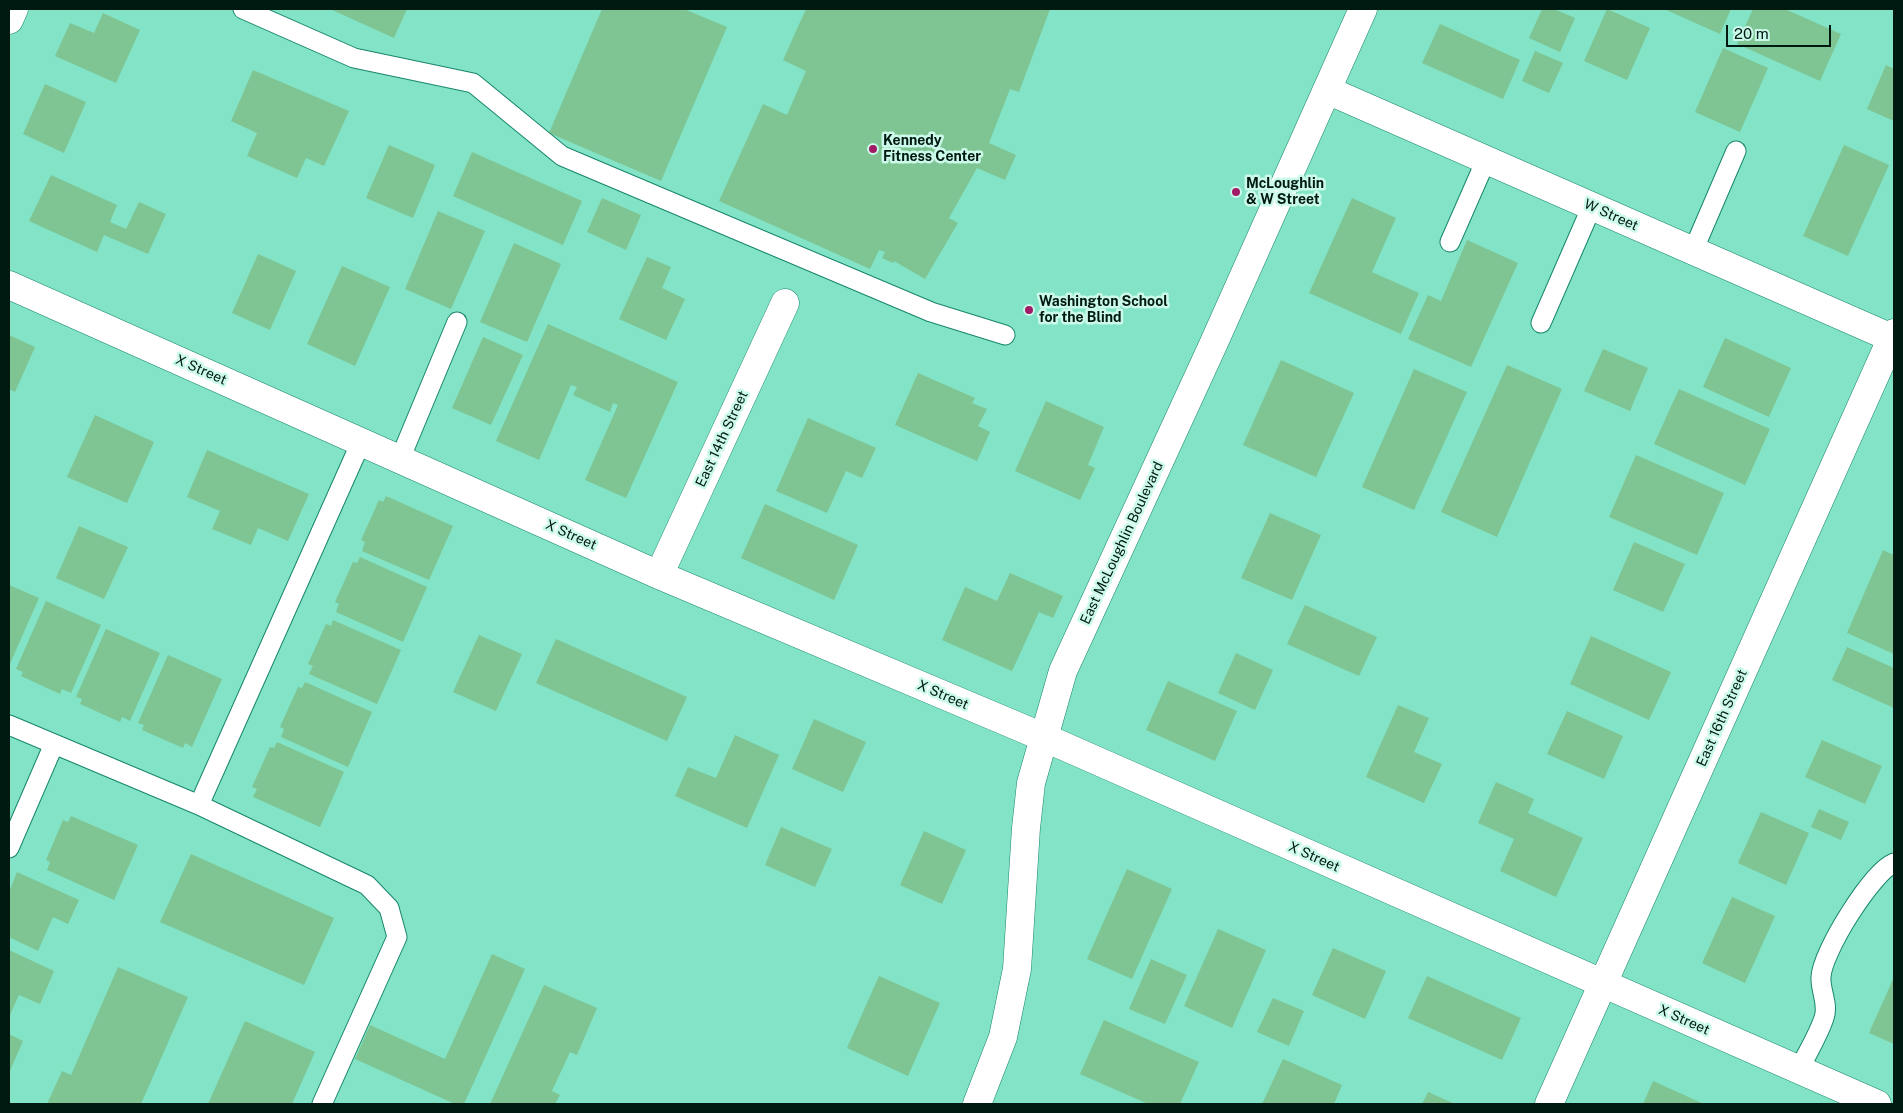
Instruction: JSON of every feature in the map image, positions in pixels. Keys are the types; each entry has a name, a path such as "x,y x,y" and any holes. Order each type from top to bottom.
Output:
{"street":[{"path":"9,20 14,9"},
{"name":"East McLoughlin Boulevard","path":"977,1104 1003,1037 1017,969 1026,828 1031,783 1063,671 1364,9"},
{"name":"W Street","path":"1327,90 1693,251 1893,336"},
{"name":"X Street","path":"9,285 659,575 1043,737 1877,1104"},
{"name":"East 14th Street","path":"659,575 784,303"},
{"name":"East 16th Street","path":"1549,1104 1893,336"}],"lane":[{"path":"244,9 354,58 473,84 562,156 931,312 1005,335"},
{"path":"1693,251 1736,151"},
{"path":"1450,242 1486,160"},
{"path":"1541,322 1592,206"},
{"path":"400,459 458,322"},
{"path":"199,805 361,442"},
{"path":"9,725 199,805 367,885 389,908 397,937 322,1104"},
{"path":"9,848 54,744"},
{"path":"1799,1070 1824,1017 1826,1004 1821,977 1834,941 1846,918 1877,877 1887,866 1894,863"}],"building":[{"path":"330,9 407,9 394,38"},
{"path":"602,9 684,9 727,27 661,181 549,133"},
{"name":"Kennedy Fitness Center","path":"806,9 1050,9 1019,92 1010,89 989,143 1016,155 1005,180 977,168 949,218 958,223 925,279 894,261 893,263 882,258 885,252 879,250 870,269 719,201 763,104 787,115 806,71 783,60"},
{"path":"1542,9 1554,9 1575,18 1560,52 1529,38"},
{"path":"1607,9 1650,28 1627,80 1584,61"},
{"path":"1664,9 1731,9 1720,34"},
{"path":"1753,9 1785,9 1841,34 1820,81 1737,44"},
{"path":"103,13 140,30 116,83 55,56 70,23 94,33"},
{"path":"1440,24 1520,60 1503,99 1422,63"},
{"path":"1723,48 1768,68 1740,132 1695,112"},
{"path":"1535,51 1563,63 1549,93 1522,81"},
{"path":"1886,65 1894,69 1894,121 1867,109"},
{"path":"253,70 349,111 324,166 306,158 297,178 247,156 257,133 231,121"},
{"path":"45,84 86,102 64,153 23,134"},
{"path":"389,145 435,165 413,218 366,198"},
{"path":"1844,145 1889,165 1848,256 1803,236"},
{"path":"472,152 582,201 563,245 453,196"},
{"path":"51,175 117,205 110,222 126,229 139,202 166,214 148,254 104,235 97,252 29,221"},
{"path":"602,198 641,215 626,250 587,232"},
{"path":"1352,198 1396,218 1372,272 1419,293 1401,334 1309,293"},
{"path":"438,211 485,231 451,309 405,289"},
{"path":"1467,240 1518,263 1471,367 1408,339 1428,295 1441,301"},
{"path":"514,243 561,264 527,342 480,322"},
{"path":"258,254 296,271 270,330 232,313"},
{"path":"647,257 671,267 662,288 685,299 666,340 619,319"},
{"path":"342,266 390,287 355,366 307,344"},
{"path":"548,324 678,382 626,498 585,480 618,405 613,403 610,412 573,395 577,387 571,385 539,460 496,441"},
{"path":"9,335 35,347 15,392 9,389"},
{"path":"483,337 523,355 491,425 452,408"},
{"path":"1725,338 1791,368 1769,417 1703,387"},
{"path":"1603,349 1648,368 1630,411 1584,391"},
{"path":"1281,360 1354,393 1316,477 1243,445"},
{"path":"1507,365 1562,389 1497,537 1441,512"},
{"path":"1414,369 1467,392 1414,510 1362,487"},
{"path":"918,373 975,398 972,403 987,409 978,426 990,432 977,461 895,425"},
{"path":"1679,389 1770,429 1745,485 1654,444"},
{"path":"1046,401 1104,427 1088,465 1095,468 1080,500 1015,471"},
{"path":"95,415 154,442 127,503 67,477"},
{"path":"808,418 876,448 862,478 846,471 827,513 776,491"},
{"path":"207,450 309,494 288,541 258,528 251,545 212,529 220,511 187,497"},
{"path":"1636,455 1724,493 1697,555 1609,517"},
{"path":"386,496 453,526 429,580 362,551 365,542 361,540 379,500 383,502"},
{"path":"765,504 858,545 834,600 741,558"},
{"path":"1270,513 1321,535 1292,600 1241,578"},
{"path":"79,526 128,547 104,599 56,578"},
{"path":"1634,542 1685,564 1663,612 1613,590"},
{"path":"1883,550 1894,555 1894,654 1847,633"},
{"path":"360,557 427,587 403,642 336,612 339,604 335,602 353,562 357,563"},
{"path":"1010,573 1063,596 1053,618 1039,612 1012,671 942,640 965,587 997,601"},
{"path":"9,585 39,598 9,666"},
{"path":"46,601 101,625 71,693 62,689 60,694 21,676 23,672 16,669"},
{"path":"1305,605 1377,637 1359,676 1287,644"},
{"path":"333,620 401,650 377,704 309,674 313,666 308,664 326,624 331,626"},
{"path":"106,629 160,653 130,721 122,717 120,722 80,704 82,699 76,697"},
{"path":"479,635 522,654 496,711 453,692"},
{"path":"1591,636 1671,672 1649,720 1570,684"},
{"path":"556,639 687,697 667,741 536,683"},
{"path":"1847,647 1894,668 1894,708 1832,680"},
{"path":"1236,653 1273,670 1255,710 1218,693"},
{"path":"168,655 222,679 192,747 185,743 183,748 142,730 144,725 138,723"},
{"path":"1168,681 1237,711 1215,761 1146,730"},
{"path":"305,682 372,712 348,767 281,737 284,729 280,727 298,687 302,688"},
{"path":"1398,705 1429,718 1414,752 1442,764 1424,803 1366,777"},
{"path":"1567,711 1623,736 1604,779 1547,754"},
{"path":"814,719 866,742 843,792 792,769"},
{"path":"735,735 779,755 747,828 675,796 688,767 716,778"},
{"path":"1822,740 1882,766 1865,804 1805,777"},
{"path":"277,742 344,772 320,827 253,797 257,789 252,787 270,747 274,748"},
{"path":"1496,782 1534,799 1528,813 1583,838 1556,897 1500,871 1514,839 1478,823"},
{"path":"1819,809 1849,822 1841,840 1811,827"},
{"path":"1761,812 1809,833 1786,885 1738,863"},
{"path":"71,816 138,845 114,900 47,870 50,862 46,860 63,820 68,822"},
{"path":"781,827 832,849 815,887 765,865"},
{"path":"924,831 966,850 942,904 900,885"},
{"path":"191,854 334,918 304,985 160,922"},
{"path":"1127,869 1172,889 1132,979 1087,959"},
{"path":"17,872 79,900 68,924 53,917 38,951 9,937 9,892"},
{"path":"1732,897 1775,916 1745,983 1702,963"},
{"path":"1218,929 1266,950 1232,1028 1184,1006"},
{"path":"1333,948 1386,971 1365,1019 1312,995"},
{"path":"9,950 54,971 40,1004 19,995 9,1017"},
{"path":"492,954 525,969 464,1104 455,1104 355,1059 370,1025 445,1059"},
{"path":"1151,959 1187,975 1165,1024 1129,1009"},
{"path":"118,967 188,997 141,1104 47,1104 62,1071 71,1075"},
{"path":"879,976 940,1003 908,1076 847,1048"},
{"path":"1427,976 1521,1018 1502,1060 1408,1018"},
{"path":"1894,977 1894,1044 1869,1033"},
{"path":"544,985 597,1008 577,1055 570,1052 552,1091 560,1095 555,1104 490,1104"},
{"path":"1273,998 1304,1011 1289,1046 1257,1032"},
{"path":"1104,1020 1199,1062 1180,1104 1148,1104 1080,1074"},
{"path":"245,1021 315,1052 292,1104 208,1104"},
{"path":"9,1034 23,1041 9,1073"},
{"path":"1283,1059 1342,1085 1334,1104 1262,1104"},
{"path":"1653,1081 1704,1104 1643,1104"},
{"path":"1428,1092 1455,1104 1422,1104"}],"place":[{"name":"Kennedy Fitness Center","path":"873,149"},
{"name":"McLoughlin & W Street","path":"1236,192"},
{"name":"Washington School for the Blind","path":"1029,310"}]}
